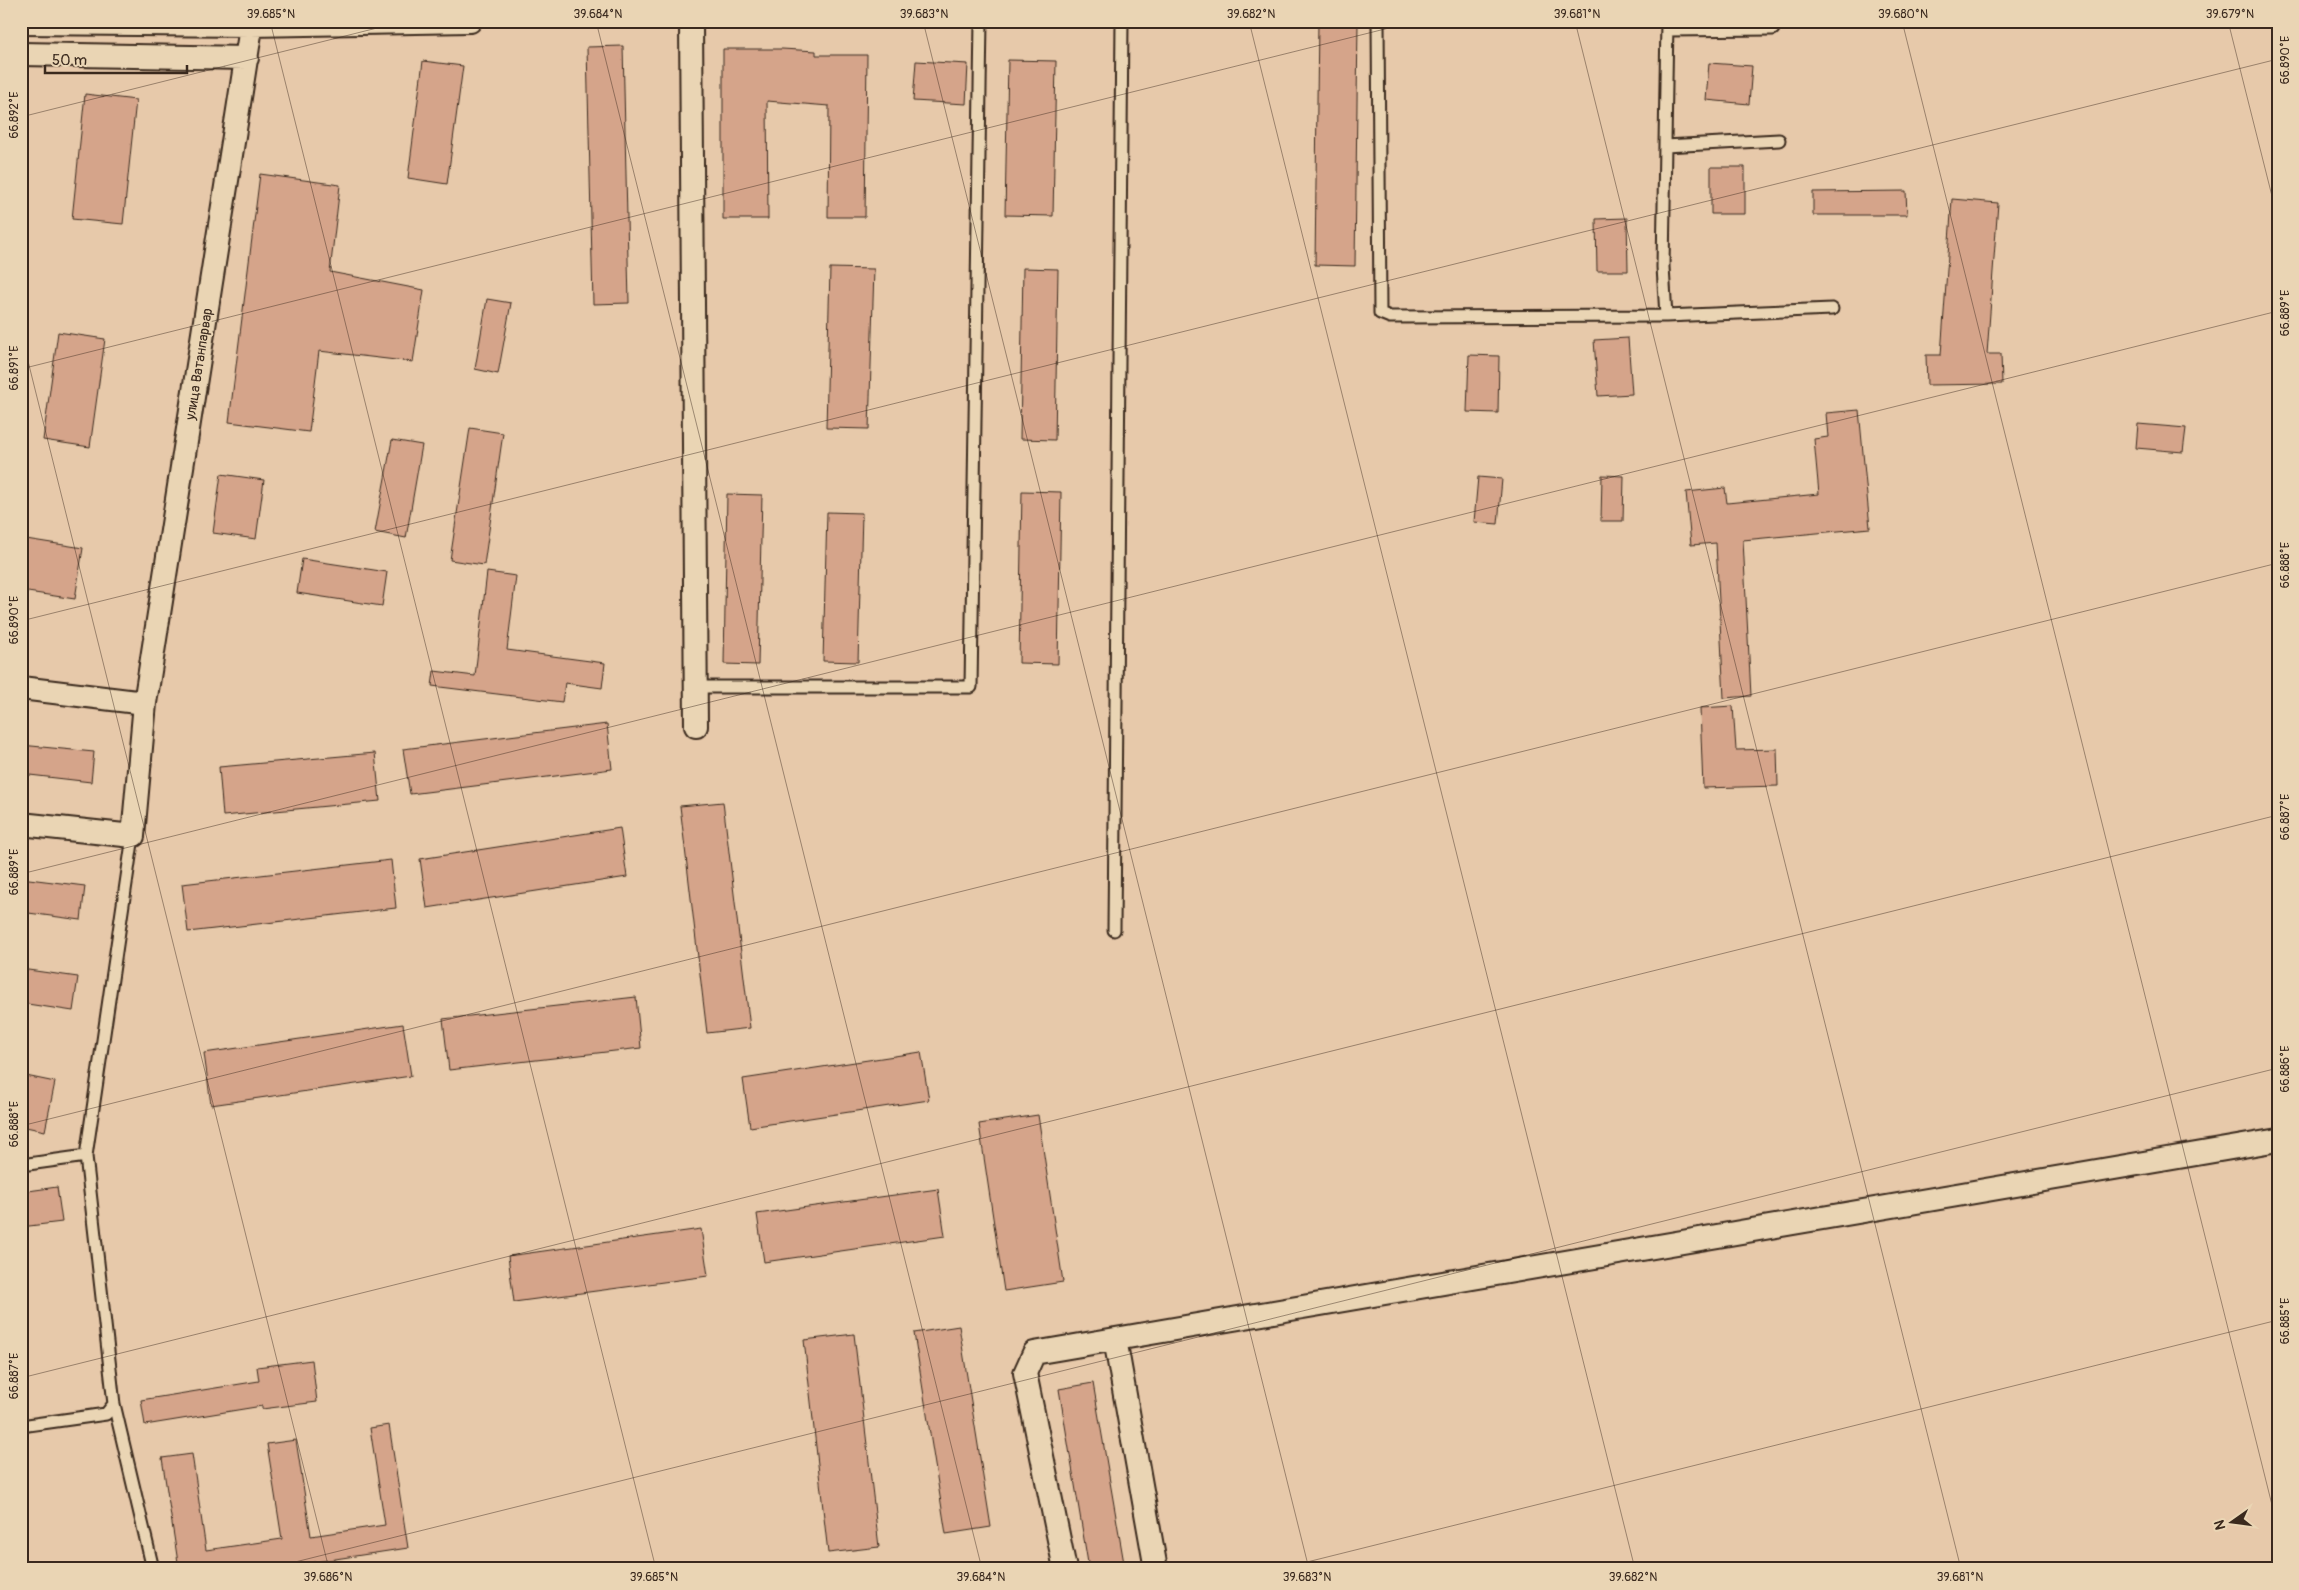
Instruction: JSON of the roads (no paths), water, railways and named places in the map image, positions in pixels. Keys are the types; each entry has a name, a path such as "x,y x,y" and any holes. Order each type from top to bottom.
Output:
{"street":[{"path":"21,23 470,21"},
{"path":"691,21 696,726"},
{"name":"улица Ватанпарвар","path":"133,836 145,703 252,23"},
{"path":"21,54 247,58"},
{"path":"21,688 145,703"},
{"path":"21,824 133,836"},
{"path":"1065,1569 1024,1374 1034,1353 2278,1140"},
{"path":"1115,1339 1156,1569"}],"lane":[{"path":"696,687 971,687 981,21"},
{"path":"1114,930 1122,21"},
{"path":"1378,21 1380,313 1390,317 1666,316 1832,309"},
{"path":"1666,316 1663,267 1667,25 1773,29"},
{"path":"1665,146 1779,140"},
{"path":"133,836 86,1156 114,1404 153,1569"},
{"path":"21,1165 86,1156"},
{"path":"21,1426 106,1414 114,1404"}]}
